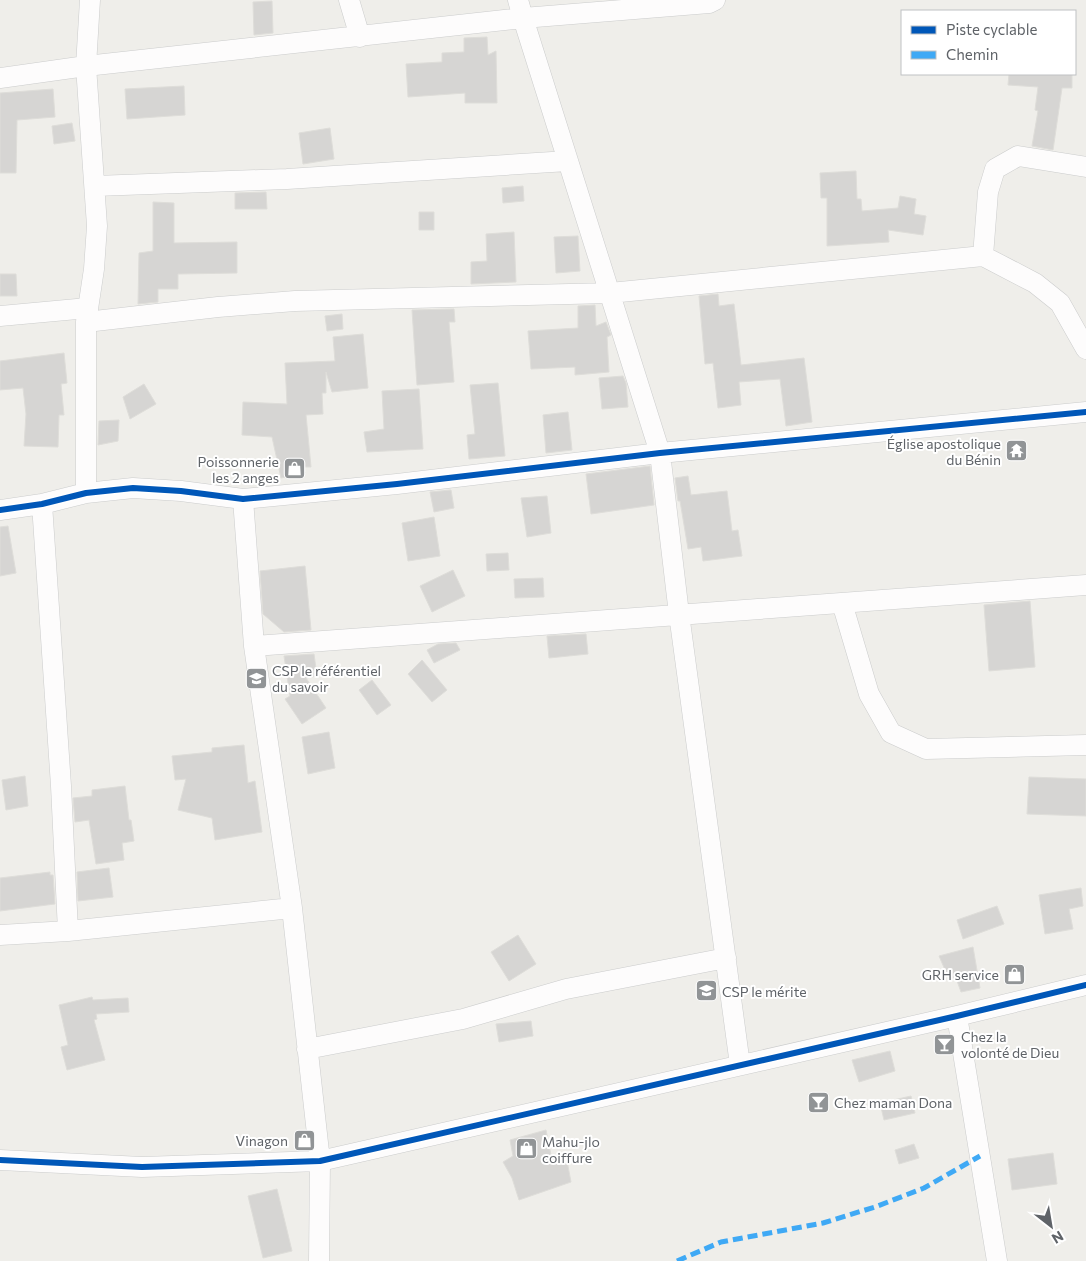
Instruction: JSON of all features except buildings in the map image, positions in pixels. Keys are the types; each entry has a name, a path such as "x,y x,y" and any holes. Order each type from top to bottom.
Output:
{"street":[{"path":"86,493 87,315 95,252 96,226 86,66 90,0"},
{"path":"349,0 360,37"},
{"path":"0,78 86,66 360,37 520,9 709,3 715,0"},
{"path":"520,9 660,453 679,614 740,1065"},
{"path":"983,256 988,192 995,169 1018,156 1086,167"},
{"path":"95,186 287,179 568,161"},
{"path":"0,316 87,315 295,301 610,293 983,256 1035,283 1060,303 1086,349"},
{"path":"0,510 42,504 86,493 133,488 181,491 243,499 397,484 660,453 1086,412"},
{"path":"243,499 254,646 292,908 320,1161 319,1261"},
{"path":"42,504 61,777 68,931"},
{"path":"254,646 1086,585"},
{"path":"842,602 869,694 891,733 926,749 1086,745"},
{"path":"0,935 68,931 292,908"},
{"path":"307,1049 463,1019 566,989 726,958"},
{"path":"0,1160 142,1166 320,1161 1086,985"},
{"path":"957,1016 996,1261"}],"marked path":[{"path":"677,1261 721,1242 823,1223 875,1207 924,1188 980,1156"}],"cycle path":[{"path":"0,510 42,504 86,493 133,488 181,491 243,499 397,484 660,453 1086,412"},
{"path":"0,1160 142,1167 320,1161 1086,985"}],"place":[{"name":"Église apostolique du Bénin","path":"1017,451"},
{"name":"Poissonnerie les 2 anges","path":"295,469"},
{"name":"CSP le référentiel du savoir","path":"256,678"},
{"name":"GRH service","path":"1015,974"},
{"name":"CSP le mérite","path":"706,991"},
{"name":"Chez la volonté de Dieu","path":"945,1044"},
{"name":"Chez maman Dona","path":"818,1102"},
{"name":"Vinagon","path":"304,1140"},
{"name":"Mahu-jlo coiffure","path":"526,1149"}]}
